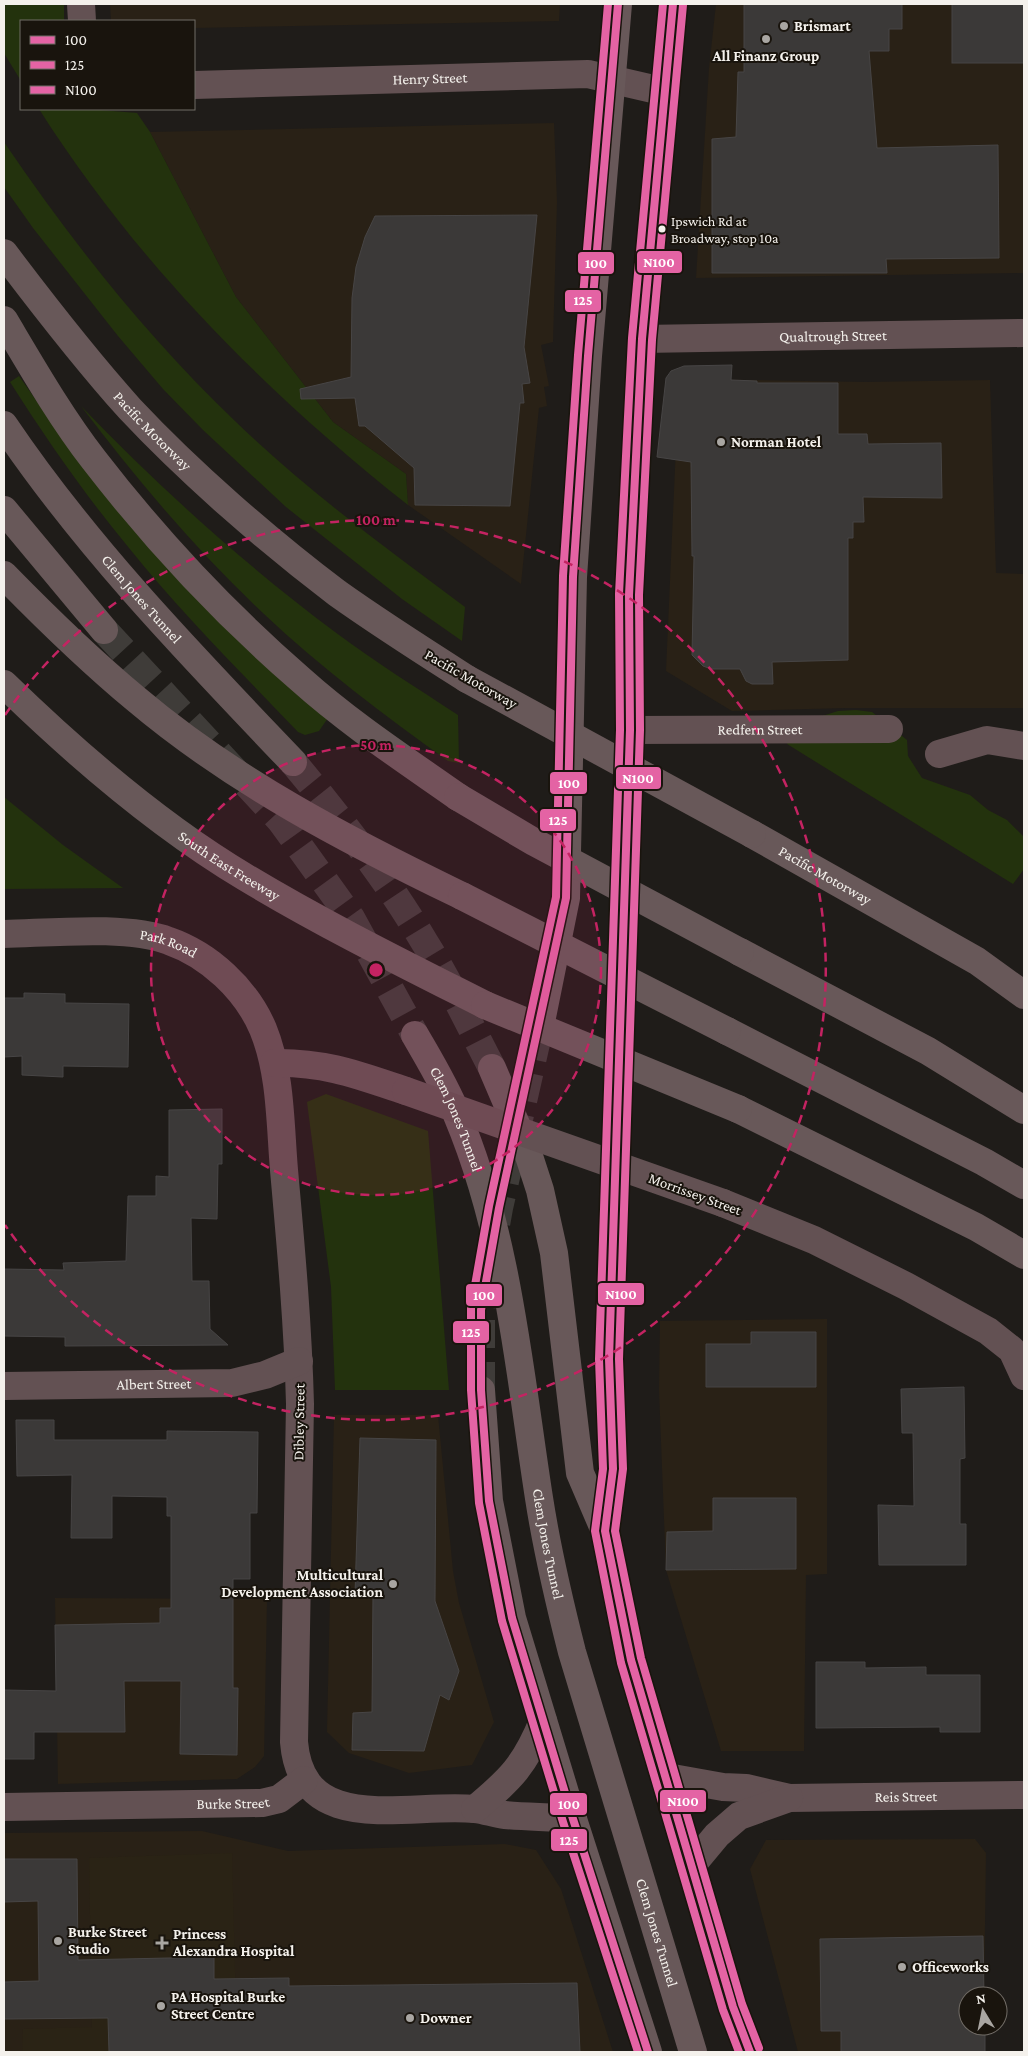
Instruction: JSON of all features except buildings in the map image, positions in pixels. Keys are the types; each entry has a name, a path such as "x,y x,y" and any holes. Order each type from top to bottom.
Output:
{"highway":[{"path":"542,1017 566,898 573,577 588,356 618,4"},
{"path":"605,1531 613,1469 609,1358 630,730 629,595 642,339 673,4"},
{"name":"Pacific Motorway","path":"4,253 55,321 131,410 188,466 257,529 337,593 466,679 752,834 977,961 1024,995"},
{"path":"4,320 92,458 166,548 236,621 301,680 370,735 458,797 534,842 928,1051 1024,1110"},
{"name":"Clem Jones Tunnel","path":"4,425 35,471 154,615 293,762"},
{"path":"4,510 104,630"},
{"path":"4,575 57,630 137,700 218,760 319,824 727,1031 1024,1185"},
{"name":"South East Freeway","path":"4,684 100,772 165,822 243,876 351,938 485,1005 738,1109 976,1227 1024,1255"},
{"name":"Clem Jones Tunnel","path":"415,1035 457,1114 489,1214 504,1274 539,1500 557,1593 572,1652 693,2052"},
{"path":"492,1068 527,1150 540,1190 554,1252 580,1473 605,1531 631,1660 667,1777 733,2007 750,2052"},
{"path":"481,1390 489,1501 512,1618 573,1819 648,2052"}],"street":[{"path":"81,4 82,20"},
{"name":"Henry Street","path":"195,85 588,74 613,78 666,92"},
{"name":"Qualtrough Street","path":"642,339 1024,334"},
{"name":"Redfern Street","path":"630,730 889,729"},
{"path":"940,754 987,740 1024,732"},
{"path":"987,740 1024,746"},
{"name":"Park Road","path":"4,934 136,934 154,936 183,947 207,961 233,983 256,1016 274,1063"},
{"name":"Morrissey Street","path":"274,1063 304,1063 334,1067 723,1204 814,1240 906,1286 988,1331 1012,1350 1024,1376"},
{"name":"Dibley Street","path":"274,1063 280,1115 299,1361 300,1404 294,1742 296,1762 304,1780"},
{"name":"Albert Street","path":"4,1386 232,1383 266,1375 299,1361"},
{"path":"475,1809 519,1769 532,1748 543,1721"},
{"name":"Reis Street","path":"667,1777 723,1787 746,1788 789,1798 1024,1795"},
{"path":"304,1780 318,1795 330,1802 353,1809 475,1809 504,1815 573,1819"},
{"name":"Burke Street","path":"4,1807 262,1803 279,1799 304,1780"},
{"name":"Reis Street","path":"692,1865 717,1835 739,1816 789,1798"}],"shaded area":[{"path":"110,4 560,4 559,21 195,28 195,20 111,20"},
{"path":"716,4 1024,4 1024,273 696,278 709,68"},
{"path":"554,123 557,202 553,342 541,345 549,386 544,387 547,406 539,408 521,584 408,505 406,474 333,422 236,297 150,132"},
{"path":"679,379 866,382 990,380 996,573 1024,574 1024,708 846,708 732,711 666,671"},
{"path":"827,1319 827,1574 806,1575 804,1751 721,1751 666,1570 659,1390 660,1321"},
{"path":"334,1415 438,1415 453,1571 459,1603 494,1722 472,1765 409,1773 349,1753 327,1732"},
{"path":"55,1598 267,1599 264,1756 255,1767 237,1779 58,1784"},
{"path":"202,1831 288,1851 505,1844 536,1850 561,1889 613,2052 4,2052 4,1833"},
{"path":"975,1839 986,1853 984,1986 958,1986 958,2036 985,2036 985,2052 798,2052 750,1869 766,1840"},
{"name":"Princess Alexandra Hospital","path":"232,1853 237,2052 22,2052 23,2029 92,2027 89,1858"}],"green space":[{"path":"4,4 64,4 64,20 20,20 20,79 4,53"},
{"path":"40,110 100,110 137,113 150,132 236,297 333,422 406,474 408,505 355,462 254,371 161,272 118,220"},
{"path":"4,142 56,216 112,288 171,356 203,389 262,446 318,495 465,607 462,641 402,599 286,507 203,430 163,389 118,336 33,228 4,187"},
{"path":"19,376 69,447 328,718 319,731 305,735 298,732 169,596 97,508 38,425 10,382"},
{"path":"81,406 172,496 268,580 350,643 458,715 459,763 448,761 377,709 330,672 264,614 168,514"},
{"path":"856,710 872,712 907,740 908,756 922,778 970,795 988,810 1007,820 1024,837 1024,869 1013,884 787,744 797,724 838,711"},
{"path":"4,797 63,845 123,888 4,889"},
{"path":"326,1094 428,1131 449,1390 335,1390 331,1287 307,1102"}],"tunnel":[{"path":"104,630 281,821 351,918 415,1035"},
{"path":"293,762 363,850 410,919 443,974 492,1068"},
{"path":"481,1390 481,1310 499,1208 542,1017"}],"transit line":[{"name":"125","path":"608,4 578,355 563,576 556,897 489,1206 471,1308 471,1390 479,1503 502,1621 563,1822 638,2052"},
{"name":"100","path":"618,4 588,356 573,577 566,898 499,1208 481,1310 481,1390 489,1501 512,1618 573,1819 648,2052"},
{"name":"125","path":"663,4 632,338 619,594 620,730 599,1359 603,1469 595,1531 621,1663 723,2010 739,2052"},
{"name":"100","path":"673,4 642,339 629,595 630,730 609,1359 613,1469 605,1531 631,1660 733,2007 750,2052"},
{"name":"N100","path":"683,5 652,340 639,595 640,730 619,1359 623,1469 615,1531 641,1658 742,2004 759,2048"}],"place":[{"name":"Brismart","path":"784,26"},
{"name":"All Finanz Group","path":"766,39"},
{"name":"Ipswich Rd at Broadway, stop 10a","path":"662,229"},
{"name":"Norman Hotel","path":"721,442"},
{"name":"Multicultural Development Association","path":"393,1584"},
{"name":"Burke Street Studio","path":"58,1941"},
{"name":"Princess Alexandra Hospital","path":"162,1943"},
{"name":"Officeworks","path":"902,1967"},
{"name":"PA Hospital Burke Street Centre","path":"161,2006"},
{"name":"Downer","path":"410,2018"}]}
